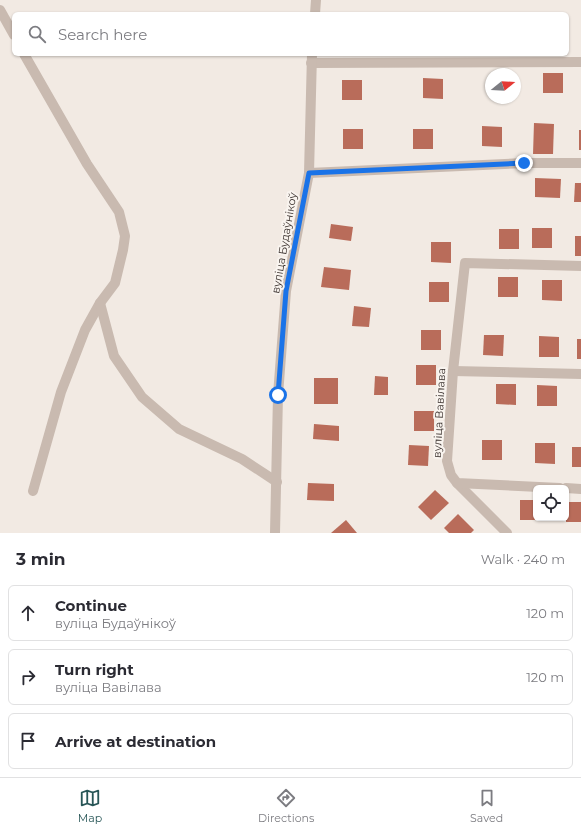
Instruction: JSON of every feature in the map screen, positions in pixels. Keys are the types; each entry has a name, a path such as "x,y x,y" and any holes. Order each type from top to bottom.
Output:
{"street":[{"path":"315,12 316,0"},
{"path":"0,10 12,31"},
{"path":"25,56 87,164 119,212 125,236 115,283 100,303 84,330 61,392 33,491"},
{"path":"312,59 581,62"},
{"name":"вуліца Будаўнікоў","path":"275,533 278,395 286,291 309,173 312,59"},
{"path":"309,173 524,163 581,163"},
{"name":"вуліца Вавілава","path":"457,483 451,475 448,461 453,371 465,263 581,266"},
{"path":"100,303 114,356 142,397 179,429 242,459 276,482"},
{"path":"453,371 581,374"},
{"path":"457,483 533,487"},
{"path":"457,483 507,533"},
{"path":"569,488 581,489"}],"building":[{"path":"543,73 563,73 563,93 543,93"},
{"path":"423,78 443,79 443,99 423,98"},
{"path":"342,80 362,80 362,100 342,100"},
{"path":"534,123 554,124 553,154 533,154"},
{"path":"482,126 502,127 502,147 482,146"},
{"path":"343,129 363,129 363,149 343,149"},
{"path":"413,129 433,129 433,149 413,149"},
{"path":"579,130 581,130 581,150 579,150"},
{"path":"535,178 561,179 560,198 535,197"},
{"path":"575,183 581,183 581,202 574,202"},
{"path":"331,224 353,227 351,241 329,238"},
{"path":"532,228 552,228 552,248 532,248"},
{"path":"499,229 519,229 519,249 499,249"},
{"path":"575,236 581,236 581,256 575,256"},
{"path":"431,242 451,242 451,263 431,262"},
{"path":"324,267 351,270 349,290 321,287"},
{"path":"498,277 518,277 518,297 498,297"},
{"path":"542,280 562,280 562,301 542,300"},
{"path":"429,282 449,282 449,302 429,302"},
{"path":"354,306 371,308 369,327 352,326"},
{"path":"421,330 441,330 441,350 421,350"},
{"path":"484,335 504,335 503,356 483,355"},
{"path":"539,336 559,337 559,357 539,357"},
{"path":"577,339 581,339 581,359 577,359"},
{"path":"416,365 436,365 436,385 416,385"},
{"path":"375,376 388,377 388,395 374,395"},
{"path":"314,378 338,378 338,404 314,404"},
{"path":"496,384 516,384 516,405 496,404"},
{"path":"537,385 557,386 557,406 537,406"},
{"path":"414,411 434,411 434,431 414,431"},
{"path":"314,424 339,426 339,441 313,439"},
{"path":"482,440 502,440 502,460 482,460"},
{"path":"535,443 555,443 555,464 535,463"},
{"path":"409,445 429,446 428,466 408,465"},
{"path":"572,447 581,447 581,467 572,467"},
{"path":"308,483 334,484 334,501 307,500"},
{"path":"435,490 449,503 431,520 418,507"},
{"path":"520,500 533,500 533,520 520,520"},
{"path":"569,502 581,502 581,522 566,522 569,521"},
{"path":"458,514 474,530 471,533 449,533 444,528"},
{"path":"346,520 357,533 331,533"}],"route":[{"path":"278,395 286,291 309,173 524,163"}]}
